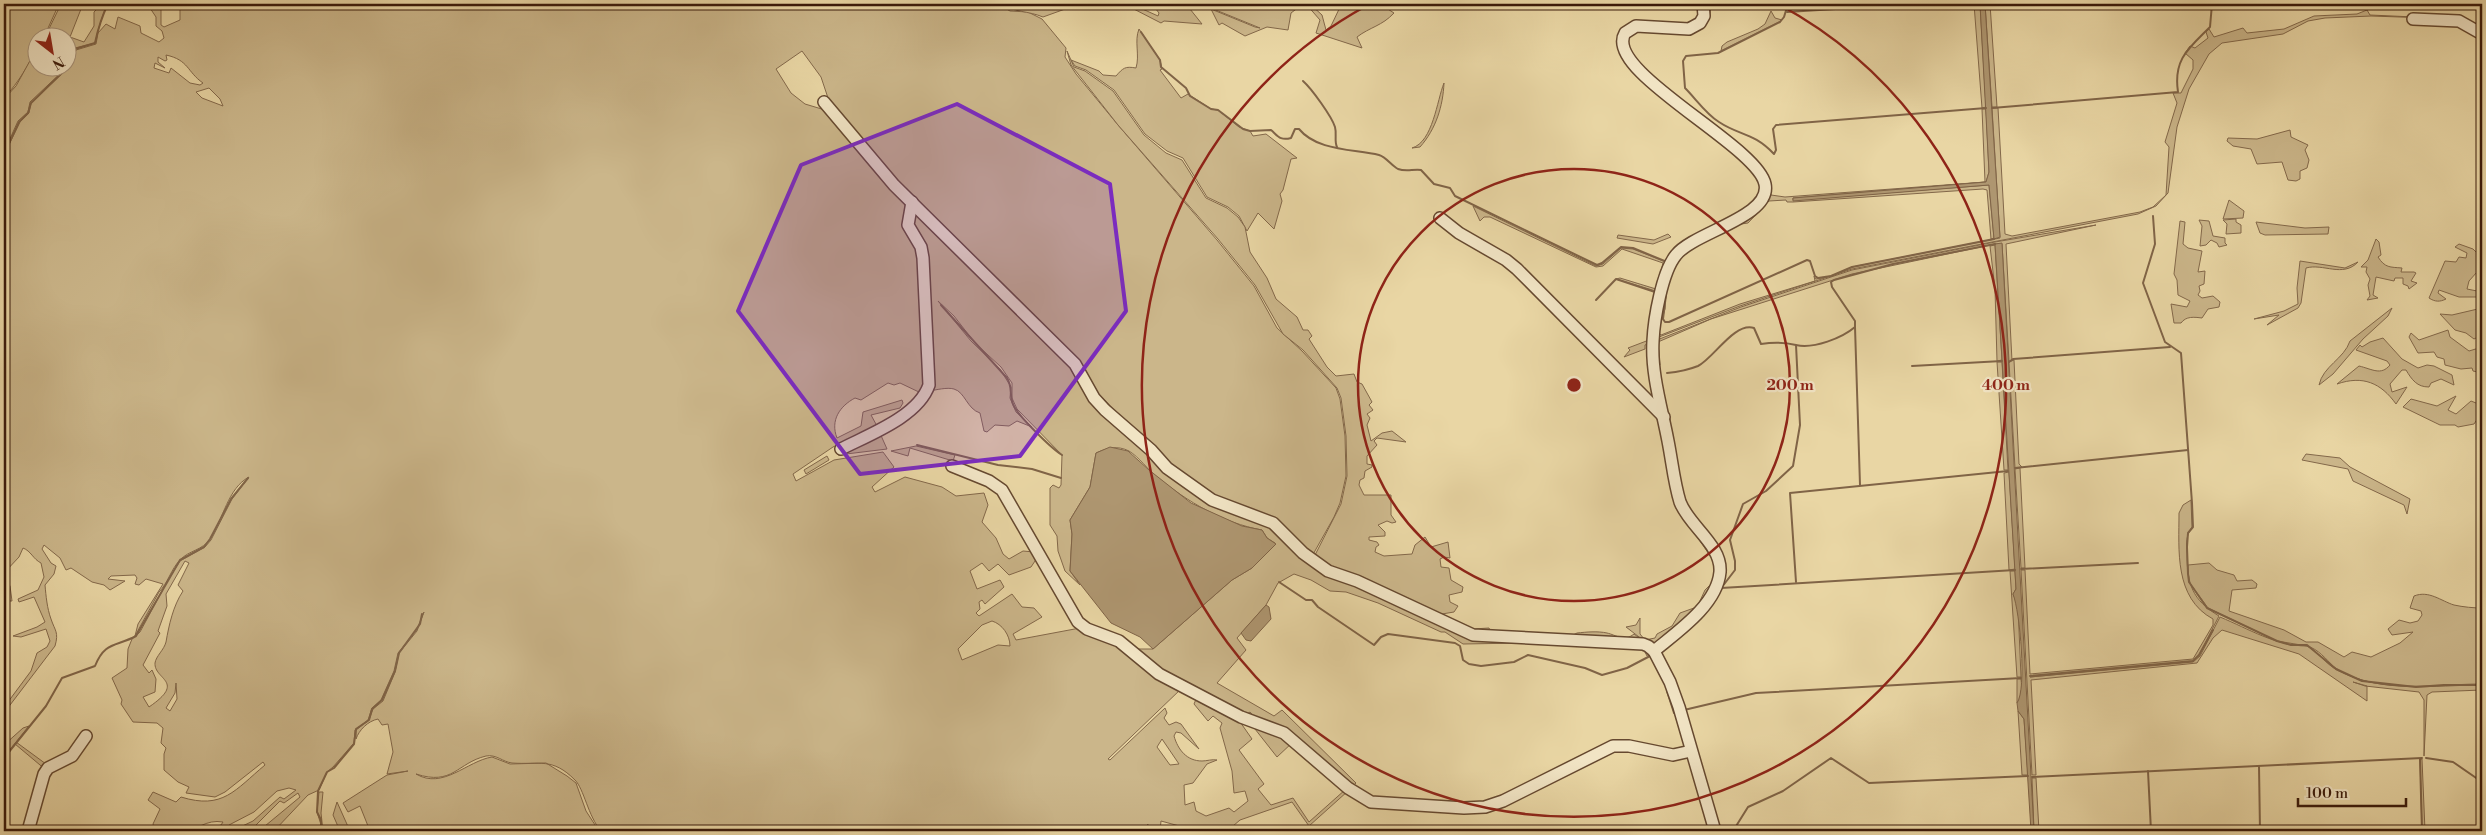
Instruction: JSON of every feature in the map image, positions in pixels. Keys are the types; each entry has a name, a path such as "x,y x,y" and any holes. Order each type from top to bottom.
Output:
{"street":[{"path":"1654,651 1695,616 1711,596 1720,572 1715,553 1688,516 1681,503 1656,373 1653,340 1661,296 1670,265 1688,244 1753,210 1762,200 1766,189 1763,177 1753,164 1644,76 1624,50 1622,38 1630,28 1636,26 1689,29 1696,26 1704,16 1703,4"},
{"path":"2414,18 2459,21 2482,34"},
{"path":"824,102 888,179 1047,335 1074,364 1094,398 1105,410 1151,450 1167,468 1212,500 1273,523 1302,553 1328,571 1358,581 1473,635 1642,644 1648,646 1654,651 1670,682 1715,831"},
{"path":"841,449 907,414 923,396 929,385 924,258 921,247 908,225 912,202"},
{"path":"1440,218 1465,238 1498,255 1517,270 1664,417"},
{"path":"952,466 989,481 1002,490 1082,626 1119,641 1166,679 1241,717 1284,733 1348,788 1371,802 1453,808 1485,807 1504,801 1613,746 1629,746 1672,755 1691,751"},
{"path":"28,831 44,774 48,768 72,756 86,736"}],"highlighted area":[{"path":"957,104 1110,184 1126,311 1020,456 860,474 738,311 801,165"}],"shaded area":[{"path":"4,4 59,4 48,28 28,28 28,65 4,98"},
{"path":"61,4 89,4 81,9 74,28 49,28"},
{"path":"102,4 107,4 100,23 95,43 78,47 78,40 84,42 94,26 94,12"},
{"path":"147,4 161,4 161,25 164,27 180,20 180,4 998,4 1010,11 1028,12 1042,19 1066,48 1065,57 1076,74 1254,286 1277,328 1302,351 1336,388 1340,399 1345,436 1346,476 1340,503 1334,517 1311,558 1288,535 1213,499 1176,474 935,224 830,104 821,77 802,51 776,69 791,93 805,104 825,110 905,200 918,247 927,383 921,393 900,383 894,385 888,383 861,400 855,398 850,401 838,414 835,425 837,438 861,426 863,412 902,400 903,403 900,408 871,415 877,426 833,447 793,474 796,481 834,460 883,452 894,467 872,487 875,492 905,477 942,487 956,496 984,493 988,505 982,522 996,538 1003,554 1009,559 1023,551 1034,552 1037,558 1031,567 1009,575 998,564 989,571 982,563 970,571 977,589 1000,580 1004,587 985,604 982,600 979,602 980,609 976,613 979,616 1012,594 1022,607 1034,608 1042,617 1013,634 1016,640 1080,628 1107,638 1181,689 1108,759 1110,760 1165,708 1167,713 1164,718 1169,725 1176,722 1181,724 1199,749 1181,733 1176,732 1174,736 1184,754 1192,759 1202,761 1217,760 1207,764 1193,783 1184,785 1185,805 1194,802 1196,811 1206,816 1229,808 1234,812 1248,801 1245,791 1234,793 1232,771 1220,728 1222,723 1213,716 1208,721 1194,704 1197,697 1238,719 1252,739 1239,750 1264,784 1258,789 1271,805 1293,798 1309,822 1346,789 1348,791 1309,826 1292,802 1240,820 1233,826 1185,830 1183,827 1161,821 1160,831 1148,831 1148,824 1141,831 601,831 575,780 559,768 548,764 576,783 586,811 599,831 370,831 360,806 348,812 343,803 387,775 408,771 387,774 393,752 388,724 382,725 378,719 371,722 362,729 356,739 356,730 369,720 373,709 383,701 395,672 399,653 417,631 424,612 416,631 398,653 394,671 381,700 372,708 368,720 355,730 354,743 327,772 319,790 308,795 274,831 266,831 265,826 300,797 298,793 284,803 280,801 250,831 232,831 199,831 221,825 223,822 217,821 184,831 155,831 153,824 160,809 148,800 153,792 176,802 181,797 208,801 218,799 236,790 265,765 263,762 225,792 215,797 186,793 189,787 178,782 164,770 166,748 161,743 163,728 157,723 133,722 121,704 122,700 112,678 127,668 128,649 132,639 140,632 180,561 159,592 135,636 138,624 163,584 146,579 139,585 135,584 137,578 135,575 111,576 108,579 125,581 110,590 104,585 92,582 71,568 66,570 60,558 44,545 42,549 51,563 56,566 54,574 45,585 49,611 57,634 55,646 7,709 5,706 31,671 37,653 47,647 50,641 46,629 21,637 13,636 45,622 34,597 19,602 18,599 38,590 44,577 41,563 23,548 19,557 4,573 4,155 20,122 29,113 31,103 57,78 78,78 78,49 96,44 98,33 106,24 115,29 118,17 140,26 141,33 159,42 164,38 162,31 156,26 156,17 150,8 147,9","holes":["166,55 184,63 203,83 200,85 190,83 171,68 169,73 154,68 155,63 165,68 158,62 158,57 165,61 167,60","209,88 220,99 223,106 202,98 196,92","249,477 232,499 211,540 205,547 180,561 200,548 211,538 231,496 236,488","185,561 189,563 178,585 183,591 174,609 165,645 155,663 156,669 166,682 166,692 149,707 143,697 155,692 156,679 152,670 149,673 143,665 160,633 158,631 167,606 166,594","992,621 1002,627 1007,634 1010,646 998,645 962,660 958,649 982,625","176,683 177,699 170,711 166,708 175,693","1162,739 1179,764 1170,765 1157,747","486,756 493,756 512,763 538,763 510,764 492,757 455,773 436,779 426,778 416,774 428,777 447,775 476,759","289,788 296,790 284,799 280,797 253,821 232,831 229,825 254,812 277,791"]},
{"path":"1000,4 1079,4 1043,17 1010,9"},
{"path":"1152,4 1186,4 1202,24 1164,21 1161,23 1126,5 1138,7 1158,16 1159,13"},
{"path":"1201,4 1303,4 1291,13 1288,30 1267,27 1245,36 1222,23 1219,25 1211,9 1260,28"},
{"path":"1306,4 1310,4 1322,15 1326,30 1331,26 1341,5 1380,4 1394,13 1385,21 1357,37 1362,48 1316,33 1320,20"},
{"path":"1705,4 1709,4 1709,18 1700,28 1691,32 1637,30 1627,36 1629,49 1644,72 1657,82 1662,83 1663,88 1751,156 1765,175 1771,195 1785,197 1985,182 1982,109 1986,109 1989,172 1986,182 1793,198 1793,200 1989,185 1994,238 1991,239 1987,190 1983,189 1793,202 1787,202 1786,200 1769,201 1748,223 1728,226 1680,254 1672,270 1666,290 1665,309 1658,333 1661,335 1740,304 1815,281 1814,276 1816,279 1831,276 1740,306 1659,337 1655,336 1666,279 1680,253 1692,243 1744,217 1758,207 1766,195 1765,180 1754,162 1645,75 1628,54 1623,44 1626,35 1634,30 1642,28 1679,31 1697,28 1706,16"},
{"path":"1974,4 1980,4 1986,107 1982,108"},
{"path":"1980,4 1985,4 2000,237 1994,239 1989,185 1793,201 1793,198 1986,182 1989,172"},
{"path":"1985,4 1990,4 1997,107 1992,107"},
{"path":"2367,10 2370,15 2459,19 2371,16 2325,18 2308,21 2283,34 2222,43 2209,54 2189,89 2177,127 2168,193 2156,206 2138,214 1852,269 1832,276 1852,267 2000,238 1992,108 1998,108 2005,234 2012,236 2140,212 2153,207 2166,195 2169,147 2165,142 2177,103 2173,93 2181,93 2193,69 2193,60 2185,53 2190,46 2195,48 2208,38 2206,32 2209,29 2214,37 2243,28 2247,33 2284,29 2314,16 2357,14"},
{"path":"1771,11 1775,18 1782,20 1721,51 1722,46 1727,42 1758,29 1765,24"},
{"path":"1139,29 1160,60 1162,69 1160,70 1181,98 1188,94 1211,109 1218,110 1239,127 1250,131 1253,136 1266,134 1297,158 1291,159 1283,190 1280,194 1282,201 1274,229 1258,213 1247,231 1239,216 1228,207 1207,197 1183,158 1167,151 1145,134 1114,90 1086,70 1075,66 1071,60 1099,71 1103,75 1116,76 1124,68 1136,68"},
{"path":"1067,51 1074,67 1085,71 1113,91 1144,135 1166,153 1182,160 1206,198 1227,208 1238,217 1245,227 1250,252 1267,278 1276,299 1297,317 1303,330 1308,330 1312,336 1309,339 1327,367 1336,376 1354,374 1357,382 1362,384 1372,402 1369,405 1373,410 1367,414 1370,418 1367,425 1371,441 1382,433 1392,431 1406,442 1377,438 1374,441 1377,445 1367,456 1367,464 1372,465 1372,467 1365,471 1364,478 1360,480 1359,485 1364,495 1391,495 1391,515 1396,522 1387,521 1378,525 1385,532 1385,536 1369,537 1369,540 1377,542 1379,545 1376,547 1375,552 1384,556 1412,554 1415,545 1425,537 1431,547 1448,542 1450,558 1444,557 1440,559 1441,567 1449,568 1451,580 1463,587 1462,592 1449,595 1450,602 1458,606 1454,612 1442,614 1473,629 1489,628 1491,632 1573,635 1577,633 1600,632 1623,638 1634,634 1642,640 1480,634 1313,559 1341,504 1347,476 1346,436 1341,398 1337,388 1303,350 1283,334 1255,285 1218,239 1118,125 1071,65"},
{"path":"28,64 28,78 55,78 30,102 28,112 18,121 4,152 4,99 16,86"},
{"path":"1444,83 1440,109 1434,125 1420,147 1412,148 1425,138 1430,129"},
{"path":"1700,124 1753,166 1763,182 1762,191 1756,173 1749,164 1705,130"},
{"path":"2290,130 2291,137 2308,145 2305,150 2309,160 2307,168 2300,171 2300,179 2296,181 2288,180 2282,162 2257,164 2251,149 2233,146 2227,141 2228,138 2257,139"},
{"path":"2229,200 2244,211 2243,218 2223,219"},
{"path":"1473,206 1596,266 1603,264 1621,248 1633,249 1666,262 1659,292 1616,279 1620,278 1656,289 1663,263 1622,249 1603,266 1596,267 1490,217 1484,217 1480,221"},
{"path":"1752,207 1738,217 1685,245 1674,255 1668,265 1661,286 1650,343 1645,345 1645,349 1624,357 1630,350 1628,348 1649,340 1659,288 1673,250"},
{"path":"915,213 919,213 1066,357 1098,407 1149,452 1170,474 1212,502 1271,526 1303,556 1328,573 1362,585 1470,636 1647,647 1654,654 1667,678 1688,747 1681,752 1668,753 1677,752 1685,748 1663,675 1652,656 1647,656 1643,648 1522,643 1463,644 1445,632 1441,632 1378,603 1346,592 1330,591 1311,580 1294,574 1278,583 1266,605 1237,638 1246,650 1217,683 1274,716 1282,710 1356,783 1353,786 1364,795 1382,800 1464,805 1412,805 1376,801 1364,797 1345,785 1292,736 1264,723 1250,712 1242,717 1164,676 1133,649 1153,649 1232,580 1252,568 1275,543 1267,538 1262,530 1220,517 1181,495 1157,477 1129,451 1120,448 1108,449 1096,453 1090,487 1070,520 1072,534 1070,571 1080,585 1065,571 1058,551 1057,536 1050,525 1050,488 1053,485 1059,488 1061,485 1062,455 1017,409 1012,398 1012,383 1001,367 975,343 954,316 938,301 971,341 1000,369 1011,387 1010,398 1016,412 1032,427 1017,421 1009,426 995,425 987,432 984,431 980,413 972,408 961,393 948,388 929,391 932,363 926,260 921,243 911,228 911,217"},
{"path":"2236,219 2236,222 2241,225 2241,233 2226,234 2227,224 2223,220"},
{"path":"2199,220 2209,221 2213,236 2225,238 2227,245 2219,247 2217,243 2211,240 2206,245 2200,246 2202,226"},
{"path":"2180,221 2185,222 2183,244 2188,248 2202,251 2198,272 2205,271 2204,284 2199,286 2200,291 2198,295 2202,298 2213,296 2220,302 2219,307 2208,309 2202,318 2190,318 2185,319 2181,323 2174,323 2171,304 2187,307 2190,301 2178,295 2177,280 2174,274"},
{"path":"2256,222 2305,228 2329,227 2328,234 2265,235 2260,233"},
{"path":"2096,225 2006,244 2012,361 2009,361 2002,244 1995,244 1852,274 1711,319 1658,342 1660,365 1657,367 1655,345 1657,340 1741,307 1852,270 1995,242"},
{"path":"1668,234 1671,237 1653,244 1617,238 1618,235 1654,240"},
{"path":"2376,239 2379,242 2381,255 2378,257 2381,261 2388,266 2402,268 2401,272 2416,273 2411,281 2417,283 2409,289 2408,286 2403,284 2403,278 2395,278 2394,281 2376,277 2373,295 2378,298 2367,300 2370,296 2368,285 2370,279 2366,272 2367,267 2361,267 2368,260"},
{"path":"2002,243 2034,831 2031,831 2024,719 2018,711 2017,703 2022,683 2022,667 2018,617 2013,594 2016,589 1995,244"},
{"path":"2459,244 2473,249 2482,258 2481,273 2477,272 2469,281 2467,289 2482,292 2482,297 2459,297 2439,290 2438,293 2446,299 2438,301 2429,298 2445,261 2456,262 2459,257 2466,258 2467,253 2455,247"},
{"path":"1995,245 2002,360 1997,361 1995,289 1990,246"},
{"path":"2300,261 2345,268 2358,262 2352,267 2339,270 2319,267 2306,268 2301,303 2298,308 2267,325 2279,315 2254,319 2284,311 2298,304 2297,288"},
{"path":"2392,308 2388,316 2363,339 2333,374 2319,385 2321,378 2343,353 2350,341"},
{"path":"2482,308 2482,335 2474,339 2466,333 2455,330 2440,314 2452,315"},
{"path":"2448,330 2450,337 2469,351 2479,348 2482,350 2482,373 2473,371 2472,368 2461,369 2445,365 2444,359 2437,357 2434,352 2418,353 2409,337 2411,333 2419,340"},
{"path":"2383,338 2402,359 2418,368 2427,365 2434,366 2452,375 2454,385 2441,379 2431,383 2429,387 2421,386 2413,380 2406,370 2402,370 2390,384 2392,392 2407,387 2396,404 2384,391 2371,383 2355,380 2337,384 2359,366 2380,371 2390,365 2387,361 2356,350 2360,345 2362,347"},
{"path":"2014,360 2019,464 2022,467 2015,468 2009,362"},
{"path":"1997,362 2002,362 2008,470 2004,470"},
{"path":"2456,396 2448,410 2456,414 2471,401 2476,403 2482,402 2482,412 2474,424 2458,427 2455,425 2440,425 2403,407 2411,399 2437,406"},
{"path":"879,431 887,449 838,455 837,453"},
{"path":"916,446 955,455 953,461 910,448 908,456 891,451"},
{"path":"1110,447 1128,451 1191,503 1242,526 1262,530 1267,538 1276,544 1252,568 1232,580 1153,649 1140,637 1111,623 1070,571 1072,534 1070,520 1090,487 1096,453"},
{"path":"2306,454 2340,458 2350,467 2410,499 2407,514 2404,505 2353,481 2348,469 2302,460"},
{"path":"827,456 829,460 806,474 804,470"},
{"path":"1671,463 1676,492 1682,508 1689,521 1715,555 1719,568 1717,582 1700,608 1676,631 1654,648 1643,643 1643,640 1626,627 1636,625 1640,618 1640,634 1645,640 1655,638 1657,634 1672,626 1680,613 1694,608 1699,603 1705,590 1713,582 1717,566 1679,510 1668,464"},
{"path":"2020,468 2025,568 2021,568 2015,469"},
{"path":"2009,472 2015,569 2009,570 2004,473"},
{"path":"2191,500 2192,527 2187,543 2187,564 2189,576 2188,565 2209,563 2217,570 2234,575 2237,581 2252,580 2257,584 2256,588 2232,590 2229,611 2284,630 2306,642 2318,642 2344,657 2352,652 2371,657 2400,643 2413,632 2392,635 2388,629 2399,620 2410,623 2418,621 2422,615 2421,611 2410,608 2414,596 2419,594 2430,595 2454,605 2482,608 2482,684 2408,686 2427,687 2482,685 2482,690 2432,692 2427,695 2424,756 2424,700 2419,692 2367,686 2367,701 2299,654 2222,630 2213,638 2197,663 2031,680 2036,775 2032,775 2021,570 2025,570 2030,674 2193,659 2213,625 2213,619 2200,610 2191,599 2181,572 2179,513 2183,505","holes":["2191,584 2208,608 2277,641 2307,646 2284,643 2273,640 2220,617 2200,656 2193,662 2030,677 2193,661 2199,655 2219,616 2210,610 2203,604 2197,597","2307,646 2318,652 2334,667 2354,678 2337,670"]},
{"path":"2010,571 2015,571 2016,589 2013,594 2018,606 2021,677 2017,677"},
{"path":"4,577 10,586 12,601 4,601"},
{"path":"1266,605 1269,607 1271,619 1251,641 1246,640 1241,633"},
{"path":"2017,679 2021,679 2021,695 2017,703"},
{"path":"2018,711 2024,719 2028,775 2022,775"},
{"path":"1261,725 1293,742 1277,757 1255,729"},
{"path":"29,726 4,757 4,745 23,728"},
{"path":"16,742 46,764 46,770 15,744"},
{"path":"1621,743 1668,753 1662,753 1629,746 1610,745"},
{"path":"1606,747 1503,800 1482,804 1502,800"},
{"path":"2420,759 2422,759 2425,831 2422,831"},
{"path":"2032,778 2036,778 2039,831 2034,831"},
{"path":"319,792 323,792 321,813 323,831 317,812"},
{"path":"337,802 350,831 340,831 333,815"}],"waterway":[{"path":"78,48 95,43 100,23 108,4"},
{"path":"1788,4 1784,17 1780,22 1718,53 1686,56 1683,61 1685,88 1705,111 1714,119 1760,142 1774,154 1776,150 1773,129 1776,125 1986,108"},
{"path":"1787,12 1916,4"},
{"path":"1992,108 2178,92 2177,81 2180,62 2189,48 2210,27 2212,4"},
{"path":"1141,32 1160,60 1161,67 1186,88 1190,96 1211,109 1218,110 1243,129 1250,131 1271,130 1284,139 1291,138 1295,129 1299,129 1315,142 1336,148 1379,155 1401,170 1421,170 1434,184 1450,188 1455,196 1597,265 1621,247 1633,248 1667,262"},
{"path":"4,154 19,122 28,113 31,103 57,78"},
{"path":"1303,81 1321,103 1333,122 1336,130 1337,147"},
{"path":"2153,216 2155,244 2143,283 2165,342 2181,353 2193,527 2188,533 2188,574 2189,582 2207,608 2277,641 2291,645 2307,645 2336,669 2362,681 2416,687 2482,685"},
{"path":"1666,295 1663,319 1665,322 1669,322 1807,260 1810,261 1815,276 1818,278 1831,276 1852,267 1994,239"},
{"path":"1667,373 1683,371 1698,366 1732,335 1739,330 1747,328 1754,328 1761,344 1787,343 1803,346 1835,339 1855,327 1855,321 1832,287 1831,282 1834,280 1893,264 1995,244"},
{"path":"1596,300 1616,279 1655,292"},
{"path":"941,305 1007,378 1013,404 1021,416 1043,439 1062,455"},
{"path":"1855,327 1860,485"},
{"path":"1722,587 1735,570 1730,540 1743,504 1766,491 1793,466 1800,425 1796,345"},
{"path":"2009,362 2013,359 2170,347"},
{"path":"1912,366 2002,361"},
{"path":"917,445 998,465 1032,469 1061,478"},
{"path":"2015,468 2188,450"},
{"path":"1796,582 1790,493 2008,471"},
{"path":"4,758 46,706 62,678 95,666 107,648 136,636 180,560 204,547 231,499 248,478"},
{"path":"2021,569 2138,563"},
{"path":"1721,588 2015,570"},
{"path":"1279,582 1306,600 1312,600 1318,607 1374,645 1381,637 1388,634 1455,643 1460,646 1463,660 1469,664 1481,666 1514,662 1528,655 1585,668 1602,675 1627,668 1650,656"},
{"path":"321,831 321,820 317,812 318,791 327,772 334,768 354,744 356,729 369,720 372,709 382,700 395,671 399,653 420,624 422,614"},
{"path":"2030,676 2193,661 2199,655 2213,630"},
{"path":"1684,710 1756,693 2021,678"},
{"path":"1667,691 1674,713"},
{"path":"1733,831 1748,807 1783,791 1831,758 1869,783 2028,776"},
{"path":"2032,777 2422,758"},
{"path":"2426,758 2453,762 2482,782"},
{"path":"2420,759 2422,831"},
{"path":"2259,766 2260,831"},
{"path":"2148,771 2151,831"}]}
